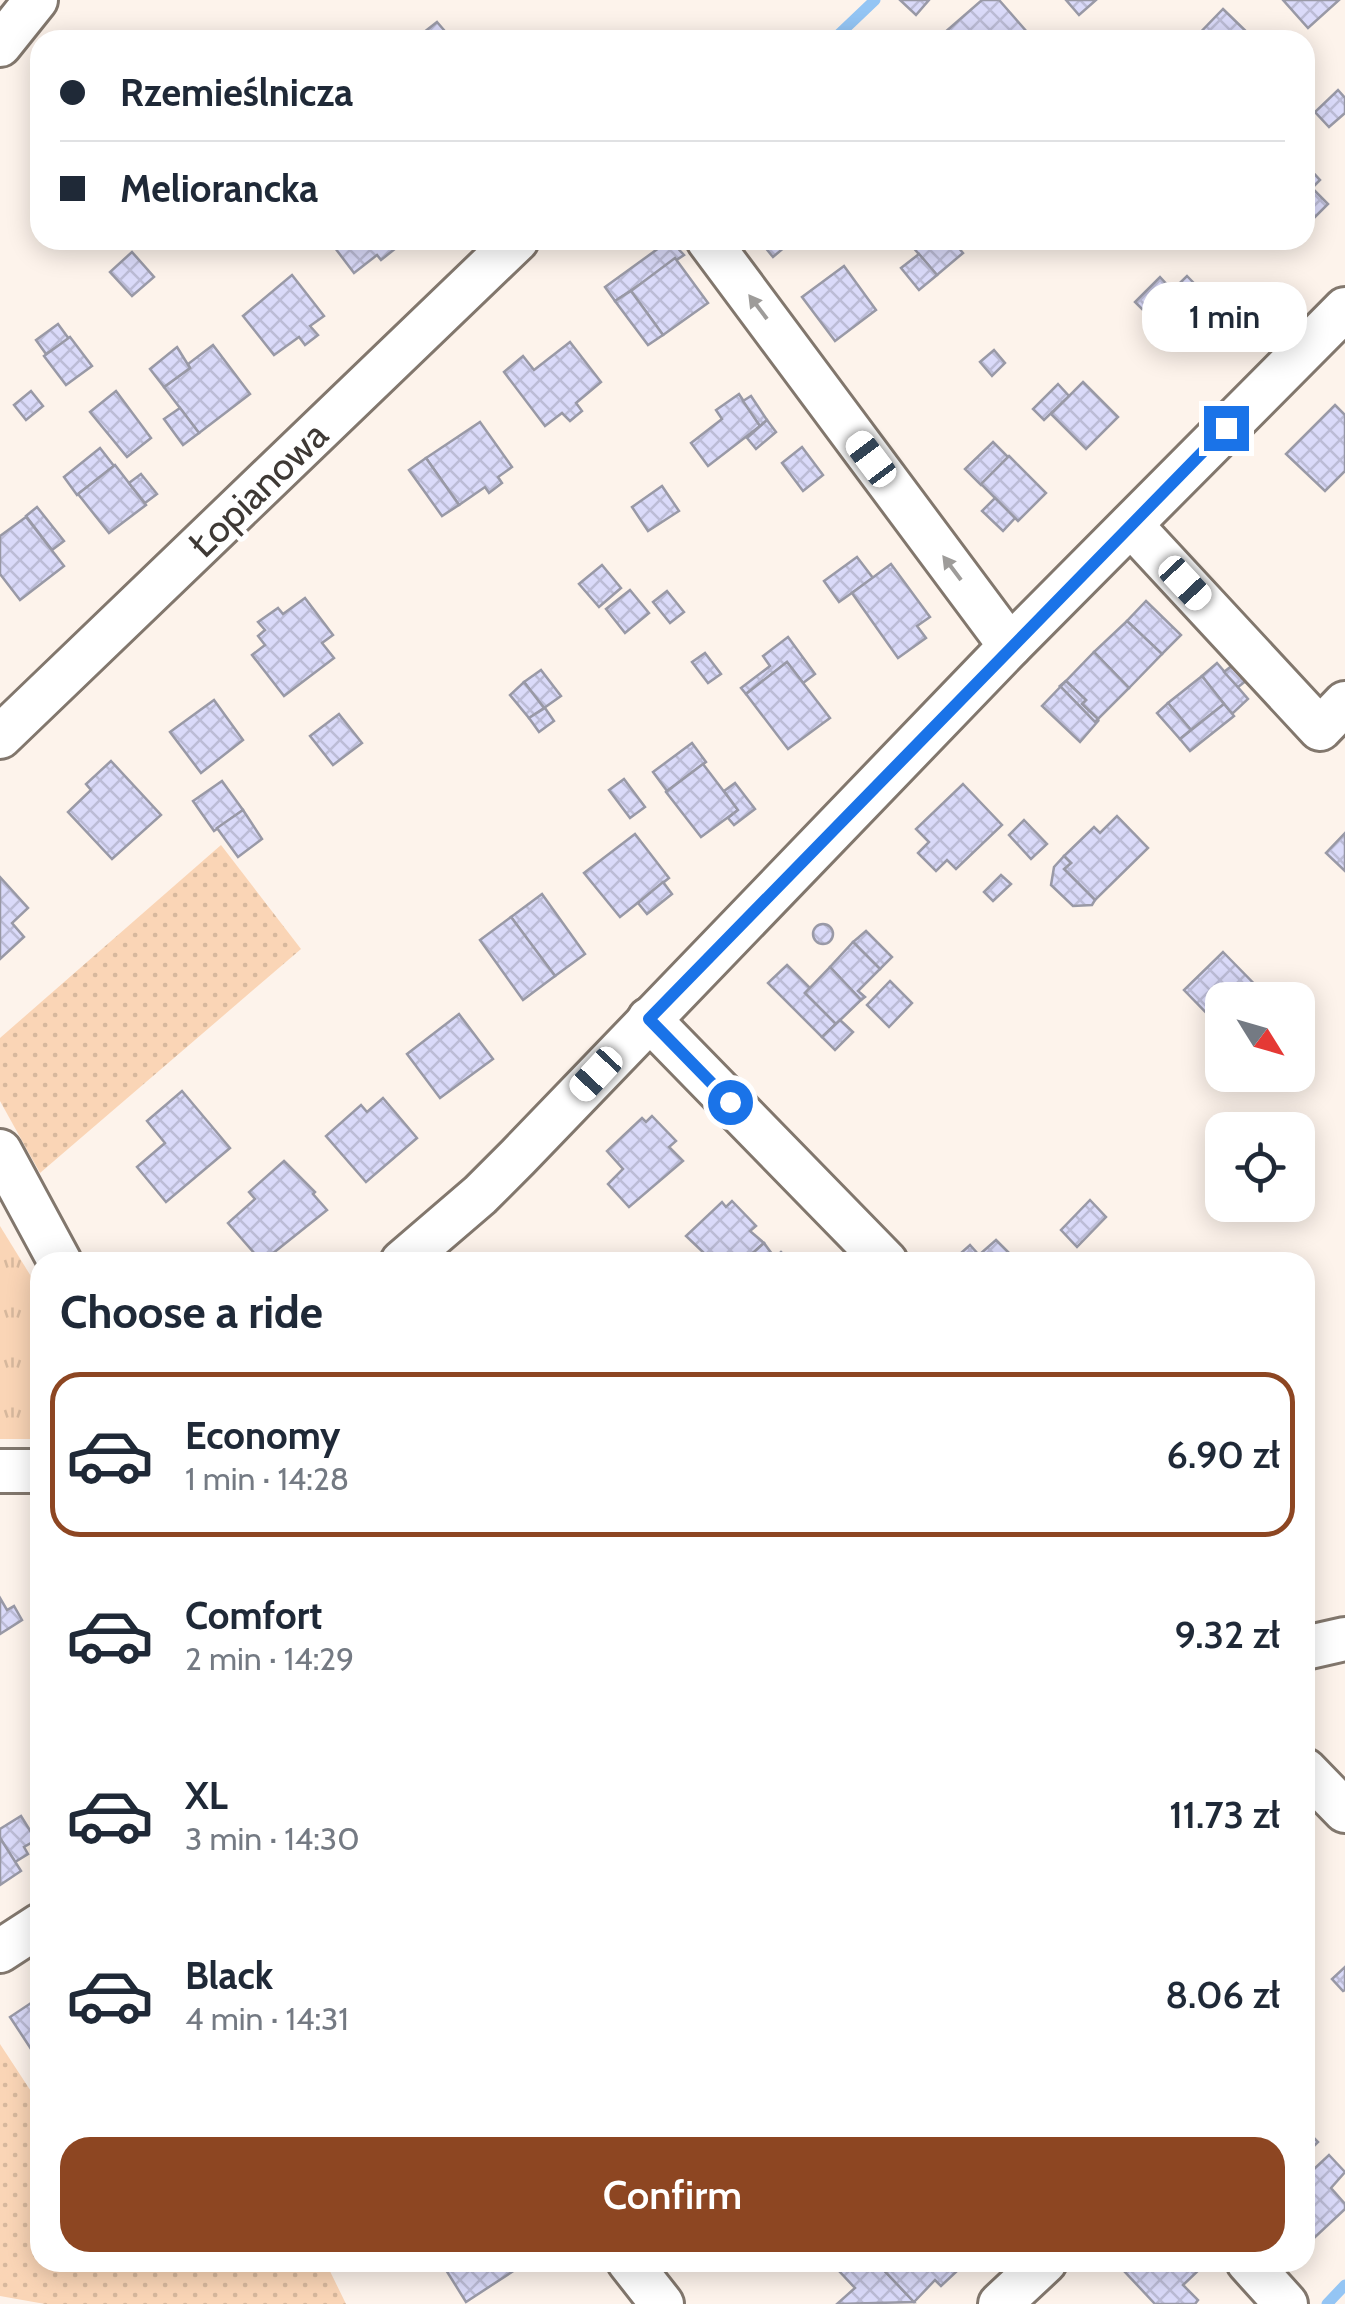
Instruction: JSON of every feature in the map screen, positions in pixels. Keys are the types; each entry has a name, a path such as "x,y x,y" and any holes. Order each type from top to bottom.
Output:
{"street":[{"path":"0,45 36,0"},
{"name":"Łopianowa","path":"0,737 507,250"},
{"path":"715,250 1010,646"},
{"path":"414,1252 480,1195 1010,646 1345,309"},
{"path":"1131,525 1320,728 1345,703"},
{"path":"649,1019 876,1252"},
{"path":"0,1151 55,1252"},
{"path":"0,1471 30,1471"},
{"path":"1315,1646 1345,1639"},
{"path":"1315,1780 1345,1812"},
{"path":"0,1951 30,1932"},
{"path":"637,2272 662,2304"},
{"path":"1000,2304 1034,2272"},
{"path":"1257,2272 1286,2304"}],"green space":[{"path":"221,845 301,949 40,1173 0,1101 0,1038"},
{"path":"0,1226 30,1275 30,1439 0,1439"},
{"path":"0,2044 30,2090 30,2272 330,2272 346,2304 45,2304 0,2296"}],"building":[{"path":"900,0 929,0 916,15"},
{"path":"982,0 999,0 1025,30 948,30"},
{"path":"1066,0 1096,0 1079,15"},
{"path":"1283,0 1339,0 1308,28"},
{"path":"1223,9 1245,30 1203,30"},
{"path":"437,22 444,30 427,30"},
{"path":"1338,90 1345,98 1345,113 1329,127 1315,112"},
{"path":"1315,191 1328,204 1315,217"},
{"path":"337,250 394,250 381,260 377,255 354,273"},
{"path":"656,250 679,250 684,255 615,301 605,287"},
{"path":"915,250 960,250 963,253 937,275"},
{"path":"132,252 154,277 132,296 110,272"},
{"path":"919,254 937,275 919,290 901,268"},
{"path":"675,258 708,303 663,335 631,291"},
{"path":"844,266 876,310 835,341 802,297"},
{"path":"292,275 324,316 310,326 318,335 305,345 299,337 274,355 243,316"},
{"path":"1187,276 1221,311 1189,344 1153,309"},
{"path":"1160,277 1172,290 1149,316 1135,302"},
{"path":"631,291 663,335 648,345 615,301"},
{"path":"58,324 69,339 46,354 36,340"},
{"path":"70,337 92,366 66,385 44,356"},
{"path":"570,342 601,382 576,403 582,411 570,421 562,413 545,426 504,372 523,356 534,370"},
{"path":"213,345 250,394 199,433 164,387"},
{"path":"177,347 190,368 164,387 150,369"},
{"path":"994,350 1005,363 992,376 980,362"},
{"path":"1083,382 1118,417 1086,449 1051,414"},
{"path":"1058,384 1069,396 1044,420 1033,409"},
{"path":"31,391 43,406 26,420 14,405"},
{"path":"116,391 151,438 127,457 90,412"},
{"path":"739,394 760,426 708,466 691,443 722,419 716,410"},
{"path":"751,396 767,420 760,426 743,401"},
{"path":"1335,405 1345,415 1345,471 1325,491 1286,454"},
{"path":"180,408 199,433 183,445 164,419"},
{"path":"767,420 776,432 756,449 747,438"},
{"path":"480,422 512,467 498,477 502,483 489,493 485,487 459,505 426,458"},
{"path":"993,442 1008,457 981,485 965,469"},
{"path":"802,447 823,475 803,491 782,463"},
{"path":"100,448 114,466 77,495 64,477"},
{"path":"1009,456 1046,493 1018,521 981,484"},
{"path":"426,458 459,505 442,516 409,470"},
{"path":"115,465 146,505 109,533 78,494"},
{"path":"141,474 157,494 145,503 129,483"},
{"path":"662,486 679,511 648,531 632,507"},
{"path":"995,498 1015,518 1003,531 982,511"},
{"path":"37,507 64,541 52,550 26,516"},
{"path":"26,517 64,566 20,600 0,574 0,536"},
{"path":"857,557 873,578 839,602 824,581"},
{"path":"891,564 930,617 917,626 926,638 898,658 852,593"},
{"path":"602,565 621,588 599,607 579,584"},
{"path":"630,590 649,613 625,633 606,609"},
{"path":"667,591 684,612 670,623 653,602"},
{"path":"305,598 333,635 322,643 334,658 284,696 252,655 265,645 258,636 265,630 258,622 278,608 283,614"},
{"path":"1146,601 1181,635 1162,654 1127,621"},
{"path":"1127,621 1162,654 1129,688 1094,652"},
{"path":"788,637 815,674 803,683 787,662 746,694 741,688 770,666 763,656"},
{"path":"1094,652 1129,688 1098,719 1082,704 1086,700 1066,681"},
{"path":"705,653 721,674 708,683 692,662"},
{"path":"787,662 830,718 788,749 746,694"},
{"path":"1217,663 1248,699 1232,714 1202,676"},
{"path":"1234,664 1247,680 1238,687 1224,672"},
{"path":"541,670 561,696 544,708 524,682"},
{"path":"1202,676 1224,704 1191,730 1168,703"},
{"path":"1066,681 1086,700 1082,704 1098,719 1095,722 1060,686"},
{"path":"524,682 544,708 529,718 510,695"},
{"path":"1061,687 1095,722 1099,720 1080,742 1042,706"},
{"path":"214,700 243,740 201,773 170,732"},
{"path":"1168,703 1191,730 1180,739 1157,713"},
{"path":"1224,704 1234,716 1190,751 1180,739"},
{"path":"545,708 554,721 539,732 529,718"},
{"path":"339,714 362,743 333,765 310,736"},
{"path":"692,743 706,762 667,791 653,772"},
{"path":"111,761 161,815 112,859 68,812 91,790 86,784"},
{"path":"703,764 738,810 701,837 666,792"},
{"path":"624,779 645,807 630,818 609,790"},
{"path":"222,781 243,810 214,831 193,801"},
{"path":"735,783 755,809 734,825 728,818 738,810 724,791"},
{"path":"963,784 1002,825 956,869 947,860 936,871 918,853 929,842 916,829"},
{"path":"243,810 262,839 238,857 217,828"},
{"path":"1117,816 1148,848 1095,900 1064,869 1071,863 1064,856 1094,827 1100,833"},
{"path":"1024,820 1047,844 1031,859 1009,835"},
{"path":"1345,833 1345,871 1326,853"},
{"path":"635,834 669,878 620,917 584,873"},
{"path":"1064,856 1071,863 1064,869 1095,900 1092,905 1073,906 1051,885 1054,867"},
{"path":"1001,875 1011,884 993,901 984,892"},
{"path":"0,877 28,908 12,923 24,937 0,959"},
{"path":"663,882 672,894 647,914 638,903"},
{"path":"542,894 585,954 555,976 511,917"},
{"path":"511,917 555,976 523,1000 480,940"},
{"path":"823,924 833,934 823,944 813,934"},
{"path":"866,931 892,957 880,969 853,942"},
{"path":"853,942 880,969 858,991 865,997 861,1000 830,967"},
{"path":"1223,952 1252,982 1205,982 1205,1012 1184,990"},
{"path":"787,965 810,988 805,993 836,1024 822,1037 768,983"},
{"path":"830,967 861,1000 836,1024 805,993"},
{"path":"890,981 912,1003 889,1027 867,1005"},
{"path":"459,1014 493,1059 440,1098 407,1054"},
{"path":"840,1020 853,1032 835,1050 822,1037"},
{"path":"182,1091 230,1148 166,1202 137,1167 165,1143 147,1121"},
{"path":"383,1098 417,1138 366,1182 326,1136 361,1105 367,1112"},
{"path":"652,1116 676,1141 669,1147 683,1161 629,1207 608,1184 623,1169 607,1151 642,1118 646,1122"},
{"path":"284,1161 327,1210 274,1252 253,1252 228,1223 255,1199 249,1192"},
{"path":"1090,1200 1106,1217 1077,1247 1061,1230"},
{"path":"732,1201 756,1226 750,1231 764,1243 754,1252 703,1252 686,1236 722,1202 726,1207"},
{"path":"996,1240 1008,1252 982,1252"},
{"path":"764,1243 771,1252 754,1252"},
{"path":"0,1598 7,1610 14,1606 22,1620 0,1634"},
{"path":"21,1816 30,1830 30,1844 24,1847 28,1854 15,1862 0,1838 0,1829"},
{"path":"0,1838 21,1871 0,1885"},
{"path":"1345,1967 1345,1990 1343,1991 1332,1979"},
{"path":"30,2004 30,2047 10,2017"},
{"path":"1329,2155 1345,2172 1331,2188 1345,2209 1315,2237 1315,2168"},
{"path":"447,2272 512,2272 466,2302"},
{"path":"840,2272 886,2272 914,2302 837,2304 855,2288"},
{"path":"886,2272 956,2272 941,2286 935,2280 914,2302"},
{"path":"1125,2272 1197,2272 1183,2285 1198,2300 1195,2304 1155,2304"}],"waterway":[{"path":"844,30 875,0"},
{"path":"1327,2304 1345,2285"}],"route":[{"path":"730,1102 649,1019 1226,428"}]}
